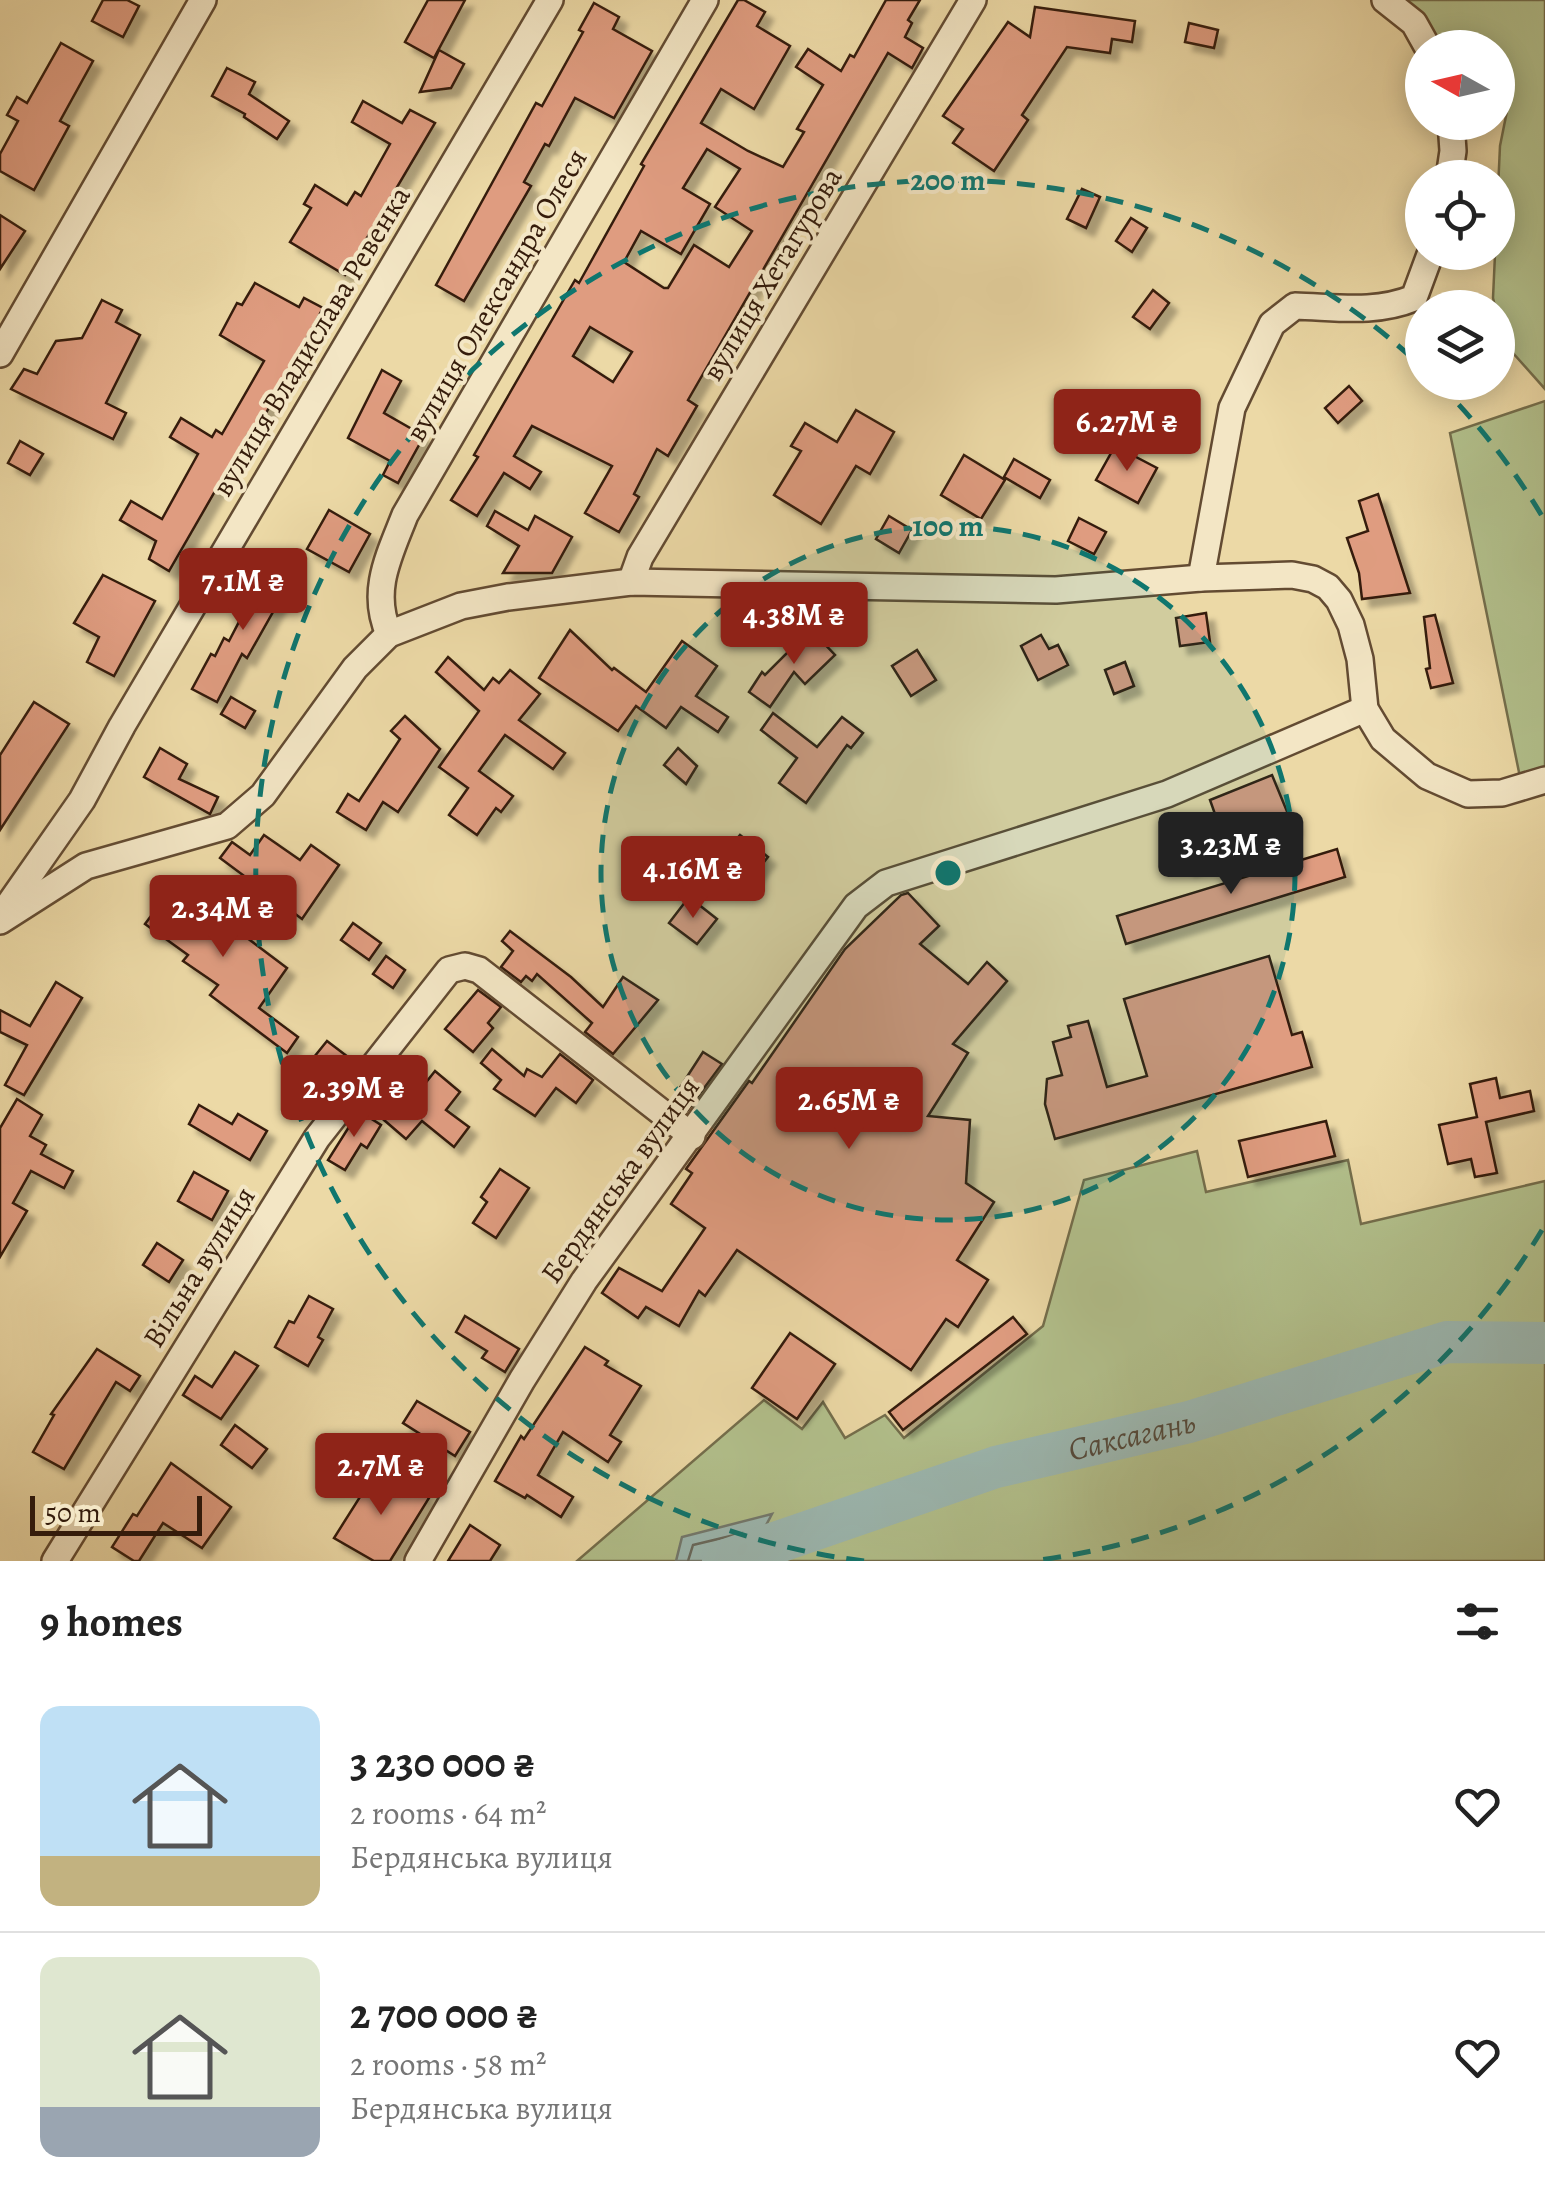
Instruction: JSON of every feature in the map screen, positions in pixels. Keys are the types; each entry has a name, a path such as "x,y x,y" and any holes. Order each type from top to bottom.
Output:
{"street":[{"path":"0,354 203,0"},
{"name":"вулиця Владислава Ревенка","path":"0,919 82,800 550,0"},
{"name":"вулиця Олександра Олеся","path":"388,634 379,603 381,576 405,515 705,0"},
{"name":"вулиця Хетагурова","path":"630,582 640,556 973,0"},
{"path":"1385,0 1418,30"},
{"path":"1201,578 1232,408 1272,324 1296,306 1390,308 1414,298 1426,270"},
{"path":"0,919 86,866 227,826 263,795 355,668 388,634 461,606 630,582 1056,590 1201,578 1292,575 1313,579 1339,600 1351,625 1360,659 1365,709 1383,739 1427,776 1468,794 1488,795 1545,780"},
{"name":"Бердянська вулиця","path":"418,1561 584,1281 856,906 886,883 1167,794 1365,709"},
{"name":"Вільна вулиця","path":"54,1561 316,1138 449,970 465,966 480,970 692,1136"}],"green space":[{"path":"1403,0 1545,0 1545,389 1515,355 1515,290 1493,290 1494,270 1515,270 1515,160 1499,160 1501,140 1515,140 1515,30 1425,30"},
{"path":"1545,401 1545,780 1522,787 1450,433"},
{"path":"1197,1151 1206,1192 1348,1160 1361,1224 1545,1181 1545,1561 577,1561 764,1400 802,1429 823,1402 845,1438 885,1415 904,1438 1043,1326 1084,1180"}],"water":[{"path":"772,1514 747,1561 676,1561 682,1537"}],"building":[{"path":"103,0 127,0 139,6 123,37 92,21"},
{"path":"428,0 465,0 434,58 405,42"},
{"path":"738,0 765,12 757,26 790,46 754,109 721,89 701,123 783,167 804,132 797,129 823,85 796,67 808,49 841,71 850,55 854,57 886,0 920,0 908,20 912,23 905,37 923,48 912,68 888,53 688,400 697,406 668,456 657,449 634,494 639,497 619,532 585,513 612,466 532,426 514,456 541,472 530,489 504,473 477,516 451,500 575,280 579,283 644,166 641,164","holes":["707,149 740,169 715,207 752,231 729,267 694,245 668,288 664,288 624,262 641,231 681,254 710,204 683,188","590,327 632,352 613,382 573,356"]},
{"path":"594,3 619,17 613,29 652,51 614,118 575,98 524,182 531,186 464,301 436,285 536,103 542,106 583,32 579,30"},
{"path":"1035,7 1135,21 1132,42 1112,39 1110,53 1067,47 1022,115 1028,120 994,171 953,143 963,129 943,116 1008,22 1030,37"},
{"path":"1189,23 1218,30 1214,48 1185,42"},
{"path":"61,43 93,61 60,121 69,126 34,190 0,171 0,154 18,121 7,115 17,97 27,103"},
{"path":"439,50 464,64 451,88 420,92"},
{"path":"227,68 255,82 249,94 289,121 277,139 245,114 212,96"},
{"path":"363,101 402,123 410,110 435,123 345,275 290,242 311,208 304,204 315,185 347,205 355,192 361,196 390,144 352,122"},
{"path":"1082,189 1100,197 1086,228 1067,219"},
{"path":"0,215 25,231 0,269"},
{"path":"1131,218 1147,228 1132,252 1116,241"},
{"path":"255,283 299,307 304,298 323,308 253,437 248,434 169,571 149,559 156,541 120,520 131,501 162,519 198,454 170,437 181,418 212,437 216,430 222,434 264,361 220,335 237,303 242,305"},
{"path":"1153,290 1169,303 1150,329 1133,317"},
{"path":"102,300 122,310 116,322 140,335 106,403 126,413 113,439 11,389 24,369 37,374 56,341 82,338"},
{"path":"382,370 401,381 384,413 424,436 398,483 383,475 390,461 348,438"},
{"path":"1349,386 1362,401 1338,423 1325,408"},
{"path":"856,410 894,432 870,474 856,466 821,524 774,495 801,451 791,446 805,423 837,442"},
{"path":"20,441 43,454 30,475 8,463"},
{"path":"1115,446 1157,468 1138,503 1096,480"},
{"path":"964,455 1005,480 981,519 941,495"},
{"path":"1014,459 1050,480 1040,498 1004,477"},
{"path":"1378,494 1410,593 1362,599 1359,573 1347,538 1368,531 1359,501"},
{"path":"329,510 370,534 349,572 307,549"},
{"path":"495,511 528,530 535,516 572,537 552,573 503,573 519,546 487,526"},
{"path":"889,516 912,530 899,553 876,539"},
{"path":"1079,518 1106,532 1094,554 1068,541"},
{"path":"264,566 291,580 247,658 242,654 217,702 192,689 211,654 215,656 224,638 229,641 243,614 239,612"},
{"path":"103,575 155,601 114,676 87,662 99,637 74,623"},
{"path":"1206,613 1210,642 1180,646 1176,618"},
{"path":"1435,615 1453,683 1431,688 1426,669 1430,668 1424,617"},
{"path":"814,626 821,632 818,637 835,655 805,684 794,672 770,707 749,692 762,672 765,675"},
{"path":"570,630 612,670 646,692 682,641 717,666 696,696 728,717 718,732 681,707 666,728 636,706 618,731 539,678"},
{"path":"1041,635 1049,649 1058,645 1068,665 1038,680 1021,646"},
{"path":"917,650 936,680 911,696 892,666"},
{"path":"448,657 484,690 493,678 499,683 510,670 540,694 519,720 565,753 553,769 505,735 479,771 513,796 501,812 496,808 477,835 449,815 468,788 439,767 479,711 436,672"},
{"path":"1125,662 1134,686 1114,694 1105,670"},
{"path":"231,697 255,711 245,728 221,714"},
{"path":"34,702 69,724 0,830 0,755"},
{"path":"773,713 817,747 842,717 863,733 851,748 847,745 806,803 779,783 797,758 761,730"},
{"path":"405,716 440,749 398,812 383,802 366,830 337,812 348,794 359,801 400,739 391,731"},
{"path":"160,748 187,764 179,779 218,797 210,814 144,777"},
{"path":"678,748 697,766 686,784 664,765"},
{"path":"1272,775 1293,826 1187,868 1178,844 1198,828 1196,822 1215,814 1210,800"},
{"path":"264,835 300,860 311,845 339,865 302,919 220,858 232,842 250,855"},
{"path":"740,835 768,857 749,881 721,858"},
{"path":"1337,849 1345,877 1126,944 1117,916"},
{"path":"182,881 210,901 206,907 287,968 259,1008 298,1037 287,1053 210,995 218,985 183,961 188,955 145,924"},
{"path":"908,893 939,926 920,944 968,984 987,962 1007,981 953,1044 968,1053 928,1116 970,1120 966,1183 994,1202 957,1260 988,1280 958,1327 946,1319 911,1370 737,1250 705,1296 699,1291 679,1326 646,1307 638,1318 602,1293 619,1268 662,1291 705,1228 671,1204 692,1173 686,1169 749,1081 752,1083 845,949 901,895"},
{"path":"689,897 717,919 697,944 669,923"},
{"path":"353,923 381,943 369,960 341,940"},
{"path":"510,931 603,1007 623,977 658,1000 613,1054 585,1032 592,1023 537,974 532,981 526,976 521,982 501,967 513,951 502,941"},
{"path":"386,956 405,970 393,988 373,974"},
{"path":"1269,956 1292,1035 1302,1032 1312,1067 1055,1139 1045,1104 1047,1079 1062,1075 1053,1042 1071,1037 1068,1026 1088,1021 1107,1087 1147,1076 1124,999"},
{"path":"56,982 82,998 24,1095 5,1085 27,1045 0,1032 0,1010 30,1026"},
{"path":"478,990 501,1007 488,1023 493,1028 473,1052 445,1029"},
{"path":"327,1041 348,1057 331,1079 310,1062"},
{"path":"492,1049 524,1076 527,1069 542,1077 560,1054 593,1080 576,1103 556,1088 535,1116 494,1089 501,1080 481,1063"},
{"path":"703,1052 722,1064 687,1111 672,1100"},
{"path":"435,1071 460,1092 446,1110 469,1127 454,1147 422,1121 406,1139 384,1120 406,1094 412,1100"},
{"path":"1496,1078 1500,1098 1530,1091 1534,1111 1486,1122 1497,1173 1475,1177 1471,1159 1448,1164 1439,1125 1477,1117 1470,1084"},
{"path":"17,1099 42,1115 30,1136 46,1145 41,1154 73,1171 64,1188 31,1171 13,1203 27,1211 0,1257 0,1128"},
{"path":"199,1105 232,1124 238,1114 267,1131 250,1160 189,1124"},
{"path":"359,1111 381,1125 367,1148 361,1144 345,1170 328,1160"},
{"path":"1326,1121 1335,1156 1248,1177 1239,1141"},
{"path":"500,1169 529,1188 496,1238 473,1223 487,1202 481,1197"},
{"path":"194,1172 228,1191 212,1220 178,1201"},
{"path":"157,1243 183,1260 169,1282 143,1265"},
{"path":"309,1296 333,1309 318,1337 323,1340 308,1366 275,1347"},
{"path":"465,1316 519,1349 505,1372 482,1358 487,1351 456,1332"},
{"path":"1013,1317 1027,1334 903,1430 889,1412"},
{"path":"790,1333 835,1364 797,1419 752,1388"},
{"path":"585,1347 608,1361 605,1365 641,1386 610,1435 621,1442 608,1462 563,1432 538,1475 573,1497 561,1517 527,1495 525,1498 495,1481 521,1436 524,1439"},
{"path":"97,1349 140,1376 130,1391 116,1382 64,1469 33,1452 54,1415 51,1414"},
{"path":"235,1352 258,1366 221,1419 183,1395 195,1376 212,1387"},
{"path":"417,1401 470,1432 455,1456 403,1423"},
{"path":"235,1425 267,1449 252,1468 221,1445"},
{"path":"171,1463 231,1507 202,1548 163,1523 139,1561 134,1561 112,1547"},
{"path":"377,1470 404,1488 406,1484 429,1498 390,1561 374,1561 334,1538"},
{"path":"470,1525 500,1545 490,1561 448,1561"}],"waterway":[{"name":"Саксагань","path":"723,1561 996,1467 1189,1422 1447,1342 1545,1343"}]}
